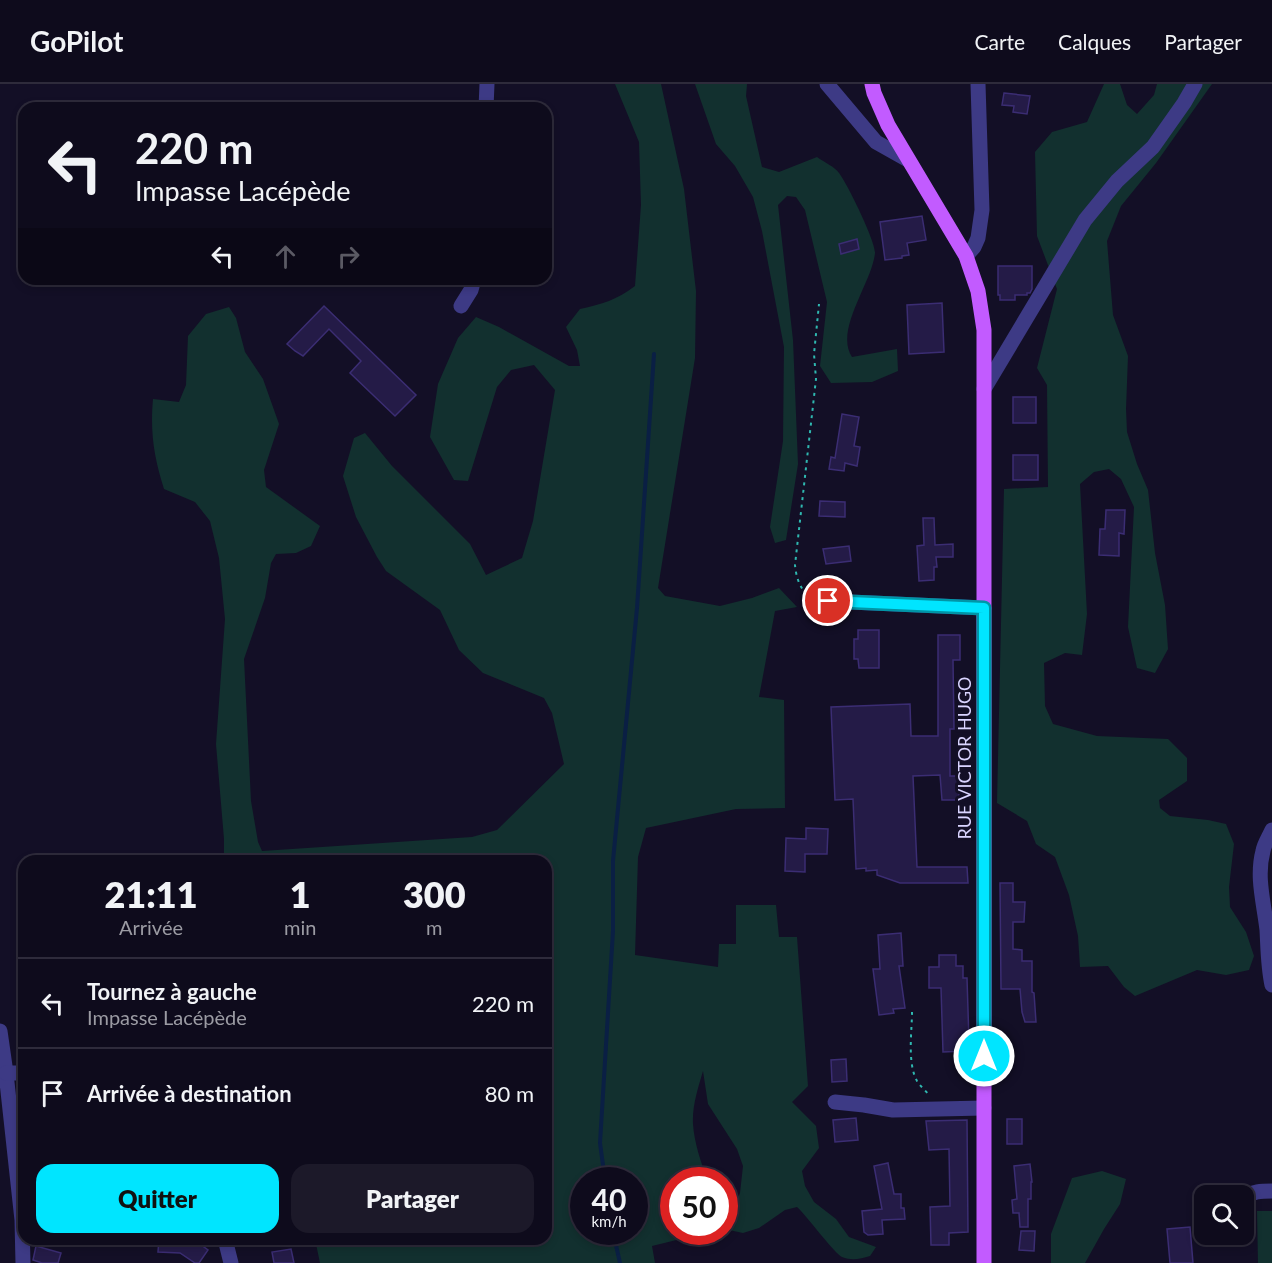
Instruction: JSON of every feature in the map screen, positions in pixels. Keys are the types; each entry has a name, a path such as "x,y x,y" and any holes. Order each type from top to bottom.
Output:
{"main road":[{"name":"RUE VICTOR HUGO","path":"872,84 888,125 966,256 978,291 984,330 984,1263"}],"street":[{"path":"486,102 487,84"},
{"path":"827,84 876,142 908,160"},
{"path":"966,256 978,238 982,210 978,84"},
{"path":"984,389 1085,220 1117,181 1153,147 1195,84"},
{"path":"461,306 472,285"},
{"path":"828,601 984,608"},
{"path":"1272,830 1263,848 1260,877 1267,930 1269,975 1272,985"},
{"path":"0,1030 18,1184"},
{"path":"6,1073 18,1073"},
{"path":"835,1102 893,1110 984,1108"},
{"path":"1254,1192 1272,1191"},
{"path":"23,1245 23,1263"},
{"path":"226,1245 231,1263"}],"path":[{"path":"819,304 814,354 816,379 795,565 796,575 804,591 809,596 828,601"},
{"path":"912,1012 911,1056 915,1074 917,1080 941,1109"}],"green space":[{"path":"615,84 661,84 684,189 696,291 695,358 658,588 665,596 720,606 779,588 797,607 775,611 759,697 784,700 785,808 736,809 646,828 638,857 635,955 718,967 719,944 736,944 736,905 776,905 779,937 797,937 808,1086 792,1102 816,1126 819,1148 802,1171 805,1186 814,1202 836,1219 849,1237 876,1247 870,1256 856,1259 842,1257 797,1207 785,1210 759,1228 743,1233 738,1232 738,1198 743,1166 737,1149 708,1104 703,1071 694,1104 693,1124 703,1167 660,1167 660,1244 652,1246 655,1263 320,1263 316,1245 552,1245 552,855 224,855 216,744 225,619 219,558 210,521 195,502 164,489 154,445 153,399 179,402 186,385 188,336 206,314 229,307 236,318 245,352 263,379 279,424 264,470 266,487 320,526 311,546 296,553 276,554 271,563 265,598 244,659 251,801 258,842 262,851 472,837 497,830 564,764 552,713 544,698 483,673 459,650 440,610 386,571 356,517 343,476 354,438 365,433 392,466 470,544 486,575 522,558 533,521 555,390 534,365 511,370 497,387 468,481 454,480 430,437 438,384 458,338 476,317 499,327 569,366 580,366 577,350 566,327 580,309 609,301 635,286 641,205 639,142"},
{"path":"695,84 747,84 746,96 762,167 779,172 817,157 839,173 871,237 875,253 868,278 851,320 848,346 852,357 897,349 898,371 872,382 831,383 820,366 827,302 805,210 796,197 787,196 778,205 793,340 798,464 786,540 775,543 770,527 783,441 784,347 762,231 753,197 735,166 716,144"},
{"path":"1104,84 1120,84 1127,105 1137,114 1154,95 1157,84 1212,84 1156,163 1121,206 1107,241 1113,315 1128,356 1127,432 1148,490 1155,553 1165,605 1168,649 1155,673 1137,668 1128,627 1134,507 1121,479 1109,469 1094,472 1080,484 1087,614 1082,655 1065,653 1044,663 1045,706 1053,724 1097,736 1168,739 1187,758 1187,781 1159,800 1160,808 1170,816 1226,824 1234,844 1229,887 1230,907 1246,932 1254,956 1249,970 1226,975 1197,970 1135,996 1124,987 1108,966 1080,967 1078,936 1069,895 1055,857 1036,844 1027,821 997,803 1004,489 1048,487 1047,385 1037,368 1057,289 1037,236 1035,152 1052,132 1087,122"},
{"path":"1102,1171 1126,1179 1120,1204 1085,1263 1051,1263 1051,1234 1072,1178"},
{"path":"1257,1211 1272,1211 1272,1263 1258,1263"}],"building":[{"path":"1004,93 1030,96 1027,114 1013,112 1014,106 1002,105"},
{"path":"922,216 926,240 907,243 909,255 885,260 880,222"},
{"path":"857,239 859,249 841,254 839,244"},
{"path":"998,266 1032,266 1030,293 1015,295 1015,300 1000,300"},
{"path":"942,303 944,352 909,354 907,305"},
{"path":"324,306 416,395 395,416 350,373 361,361 329,329 303,356 287,344"},
{"path":"1013,397 1036,397 1036,423 1013,423"},
{"path":"842,414 859,417 854,446 860,447 857,466 845,463 844,471 829,469 831,457 835,458"},
{"path":"1013,455 1038,455 1038,480 1013,480"},
{"path":"820,501 845,502 845,517 819,516"},
{"path":"1106,510 1125,510 1124,534 1119,533 1119,556 1099,555 1100,529 1105,529"},
{"path":"923,518 934,518 935,545 953,544 953,557 936,557 937,567 934,567 934,580 919,581 917,546 924,545"},
{"path":"849,546 851,561 826,564 823,549"},
{"path":"858,630 879,630 879,668 859,668 858,659 854,659 854,639 858,639"},
{"path":"938,635 960,635 960,660 953,660 954,729 950,729 950,776 959,776 959,800 942,800 940,775 913,776 917,867 967,867 968,883 900,883 877,875 877,870 856,869 853,799 835,800 831,707 910,704 911,736 938,736"},
{"path":"806,828 828,829 827,854 805,854 805,872 785,871 786,838 806,839"},
{"path":"1000,883 1013,883 1013,902 1025,902 1024,922 1013,922 1013,949 1022,950 1022,961 1032,961 1032,992 1034,993 1036,1022 1025,1022 1020,989 1001,989"},
{"path":"901,933 903,966 899,966 905,1008 893,1009 894,1013 879,1015 873,969 880,969 878,935"},
{"path":"939,955 956,955 956,966 963,966 963,978 967,978 969,1042 966,1043 966,1051 943,1052 941,988 929,988 929,967 939,967"},
{"path":"846,1059 847,1081 832,1082 831,1060"},
{"path":"856,1118 858,1140 835,1142 833,1120"},
{"path":"1007,1119 1022,1119 1022,1144 1007,1144"},
{"path":"967,1120 968,1232 949,1233 949,1245 931,1245 930,1207 950,1206 949,1149 929,1150 926,1121"},
{"path":"888,1163 894,1194 901,1194 901,1208 904,1208 905,1219 882,1220 883,1234 868,1235 864,1232 862,1211 882,1209 874,1166"},
{"path":"1030,1164 1032,1182 1031,1199 1028,1199 1028,1227 1020,1227 1019,1213 1013,1213 1012,1200 1017,1199 1014,1166"},
{"path":"1190,1227 1193,1263 1170,1263 1167,1229"},
{"path":"1021,1231 1035,1231 1034,1251 1019,1250"},
{"path":"159,1245 201,1245 208,1250 199,1263 195,1263 180,1253 158,1252"},
{"path":"36,1246 61,1253 58,1263 42,1263 33,1260"},
{"path":"291,1249 294,1263 274,1263 272,1252"}],"waterway":[{"path":"603,1167 600,1143 613,931 613,861 637,608 654,354"},
{"path":"616,1245 620,1263"}],"route":[{"path":"828,601 984,608 984,1056"}]}
